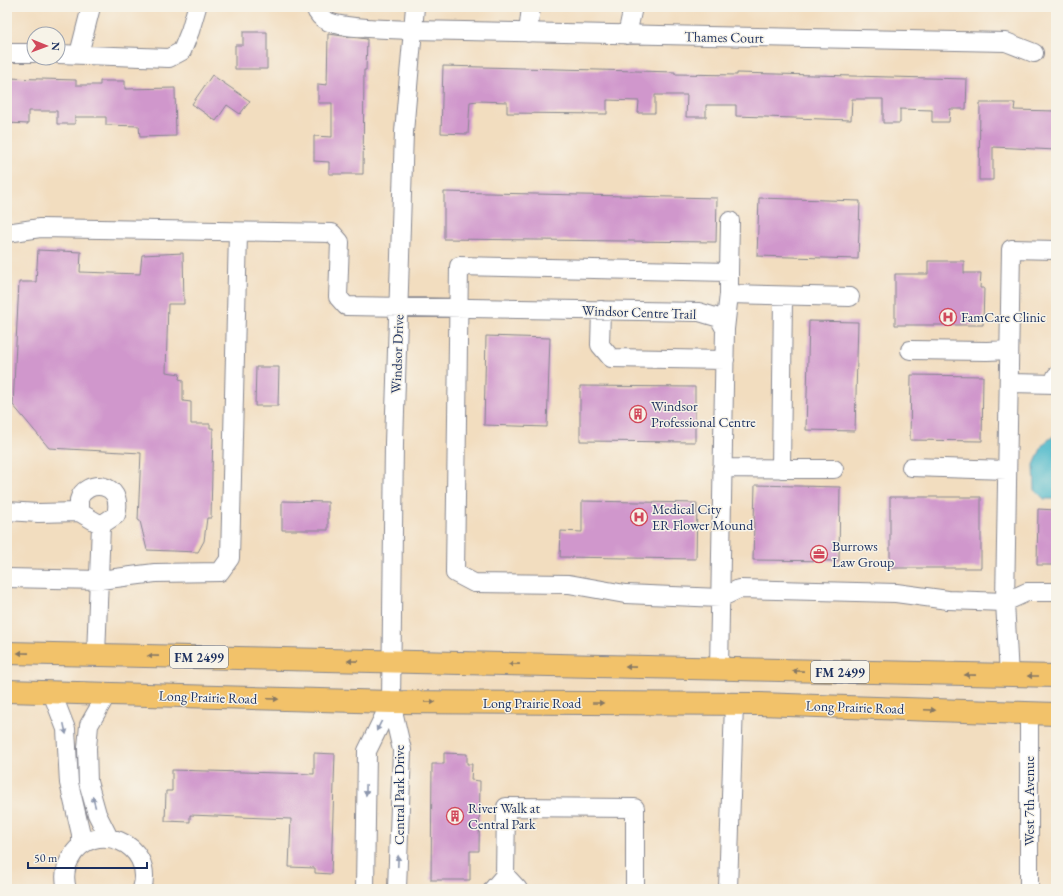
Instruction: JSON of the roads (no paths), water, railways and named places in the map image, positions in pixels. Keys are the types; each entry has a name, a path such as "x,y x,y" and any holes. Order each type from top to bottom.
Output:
{"main road":[{"name":"FM 2499","path":"7,653 1056,676"},
{"name":"Long Prairie Road","path":"7,691 391,702 734,704 1056,714"}],"street":[{"path":"80,54 91,7"},
{"path":"66,54 169,58 182,51 197,7"},
{"name":"Thames Court","path":"315,7 318,15 329,22 344,25 412,30 1006,42 1034,52"},
{"name":"Windsor Drive","path":"391,702 394,459 404,132 412,30 416,7"},
{"path":"528,33 531,7"},
{"path":"627,34 633,7"},
{"path":"7,53 26,53"},
{"path":"719,669 724,360 725,329 729,294 730,221"},
{"name":"Windsor Centre Trail","path":"7,233 40,228 238,233 332,233 340,242 338,297 346,306 699,312 719,318 725,329"},
{"path":"7,578 100,580 155,573 220,572 230,558 238,233"},
{"path":"1009,676 1005,602 1011,249 1056,250"},
{"path":"729,272 459,266 455,573 474,583 569,584 626,594 720,598 738,589 896,593 948,600 1005,602 1027,592 1056,592"},
{"path":"729,294 850,297"},
{"path":"781,469 783,296"},
{"path":"601,310 600,345 611,358 724,360"},
{"path":"910,350 987,352 1009,350"},
{"path":"1009,383 1056,384 1056,376"},
{"path":"911,467 1007,470"},
{"path":"722,468 834,469"},
{"path":"79,512 79,499 86,489 98,486 108,488 115,494 119,505 116,515 101,524"},
{"path":"7,511 38,513 79,512 101,524"},
{"path":"96,655 101,524"},
{"path":"52,693 66,729 69,783 81,834 81,845"},
{"path":"107,694 89,725 87,748 88,782 97,814 109,838"},
{"name":"Central Park Drive","path":"365,889 367,751 391,702"},
{"name":"Central Park Drive","path":"391,702 402,750 397,889"},
{"path":"728,889 734,704"},
{"name":"West 7th Avenue","path":"1029,713 1029,889"},
{"path":"518,889 506,875 506,807 635,808 635,889"},
{"path":"67,889 65,875 73,854 81,845 94,839 109,838 129,846 136,853 142,863 144,873 142,889"},
{"path":"493,889 506,875"}],"water":[{"path":"1056,434 1056,499 1044,499 1035,490 1034,465 1043,444"}],"place":[{"name":"FamCare Clinic","path":"948,317"},
{"name":"Windsor Professional Centre","path":"638,414"},
{"name":"Medical City ER Flower Mound","path":"639,517"},
{"name":"Burrows Law Group","path":"819,554"},
{"name":"River Walk at Central Park","path":"455,816"}]}
